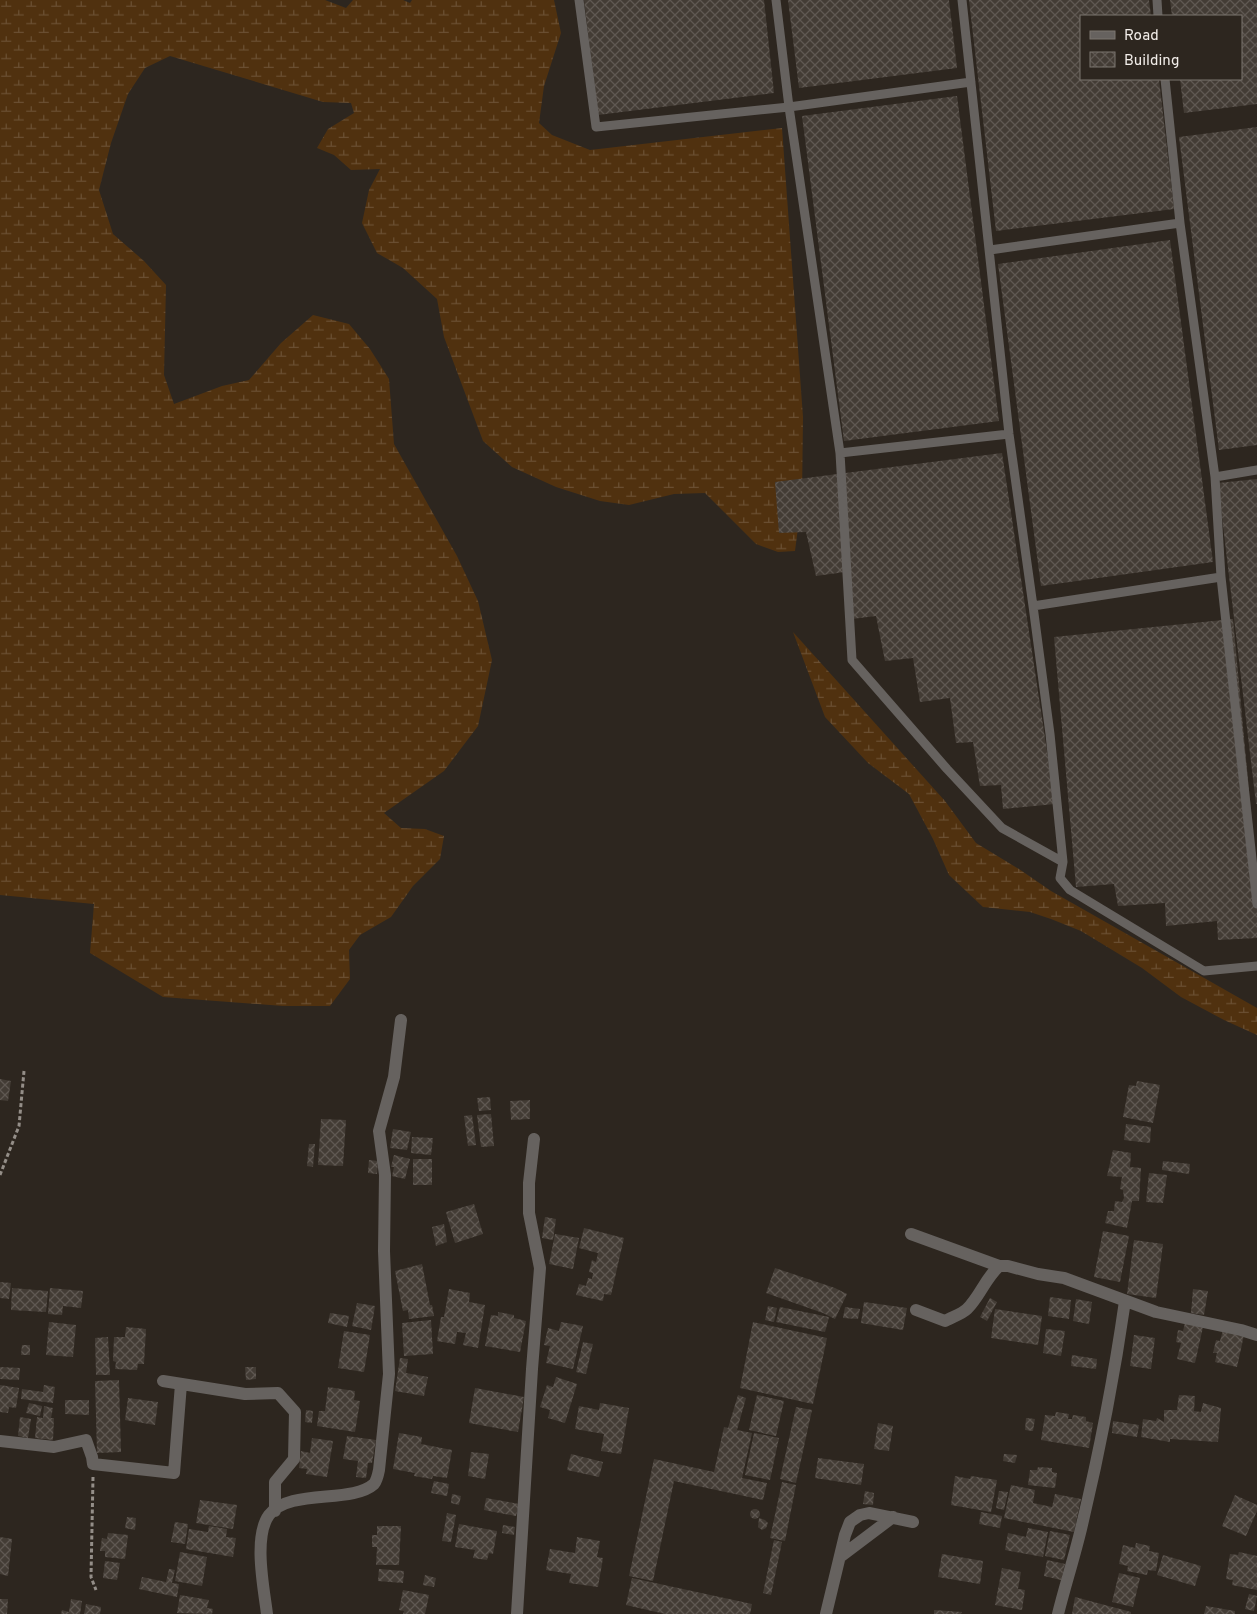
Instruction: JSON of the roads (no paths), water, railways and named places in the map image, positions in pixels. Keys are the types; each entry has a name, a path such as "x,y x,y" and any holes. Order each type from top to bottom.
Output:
{"street":[{"path":"267,1614 261,1563 264,1528 269,1516 280,1506 304,1499 356,1492 370,1487 376,1482 379,1470 389,1374 384,1251 385,1175 379,1130 394,1077 401,1020"},
{"path":"517,1614 540,1268 529,1213 529,1183 534,1139"},
{"path":"911,1234 998,1266 1008,1266 1038,1274 1064,1278 1156,1312 1257,1335"},
{"path":"916,1310 945,1321 966,1311 979,1294 990,1273 998,1266"},
{"path":"1058,1614 1096,1466 1125,1301"},
{"path":"164,1381 245,1394 278,1393 295,1412 294,1459 275,1482 274,1511"},
{"path":"0,1441 54,1447 86,1440 93,1464 174,1473 181,1384"},
{"path":"826,1614 845,1535 850,1522 860,1515 870,1513 913,1522"},
{"path":"840,1556 894,1517"}],"lane":[{"path":"579,0 596,127 789,107 971,82"},
{"path":"776,0 789,107 840,453 852,660 946,769 1002,828 1063,862"},
{"path":"962,0 1009,434 1050,734 1063,862 1060,878 1070,890 1204,971 1257,966"},
{"path":"1157,0 1158,15"},
{"path":"1165,80 1180,223 1215,477 1221,577 1257,904"},
{"path":"990,250 1180,223"},
{"path":"840,453 1009,434"},
{"path":"1215,477 1257,470"},
{"path":"1033,606 1221,577"}]}
